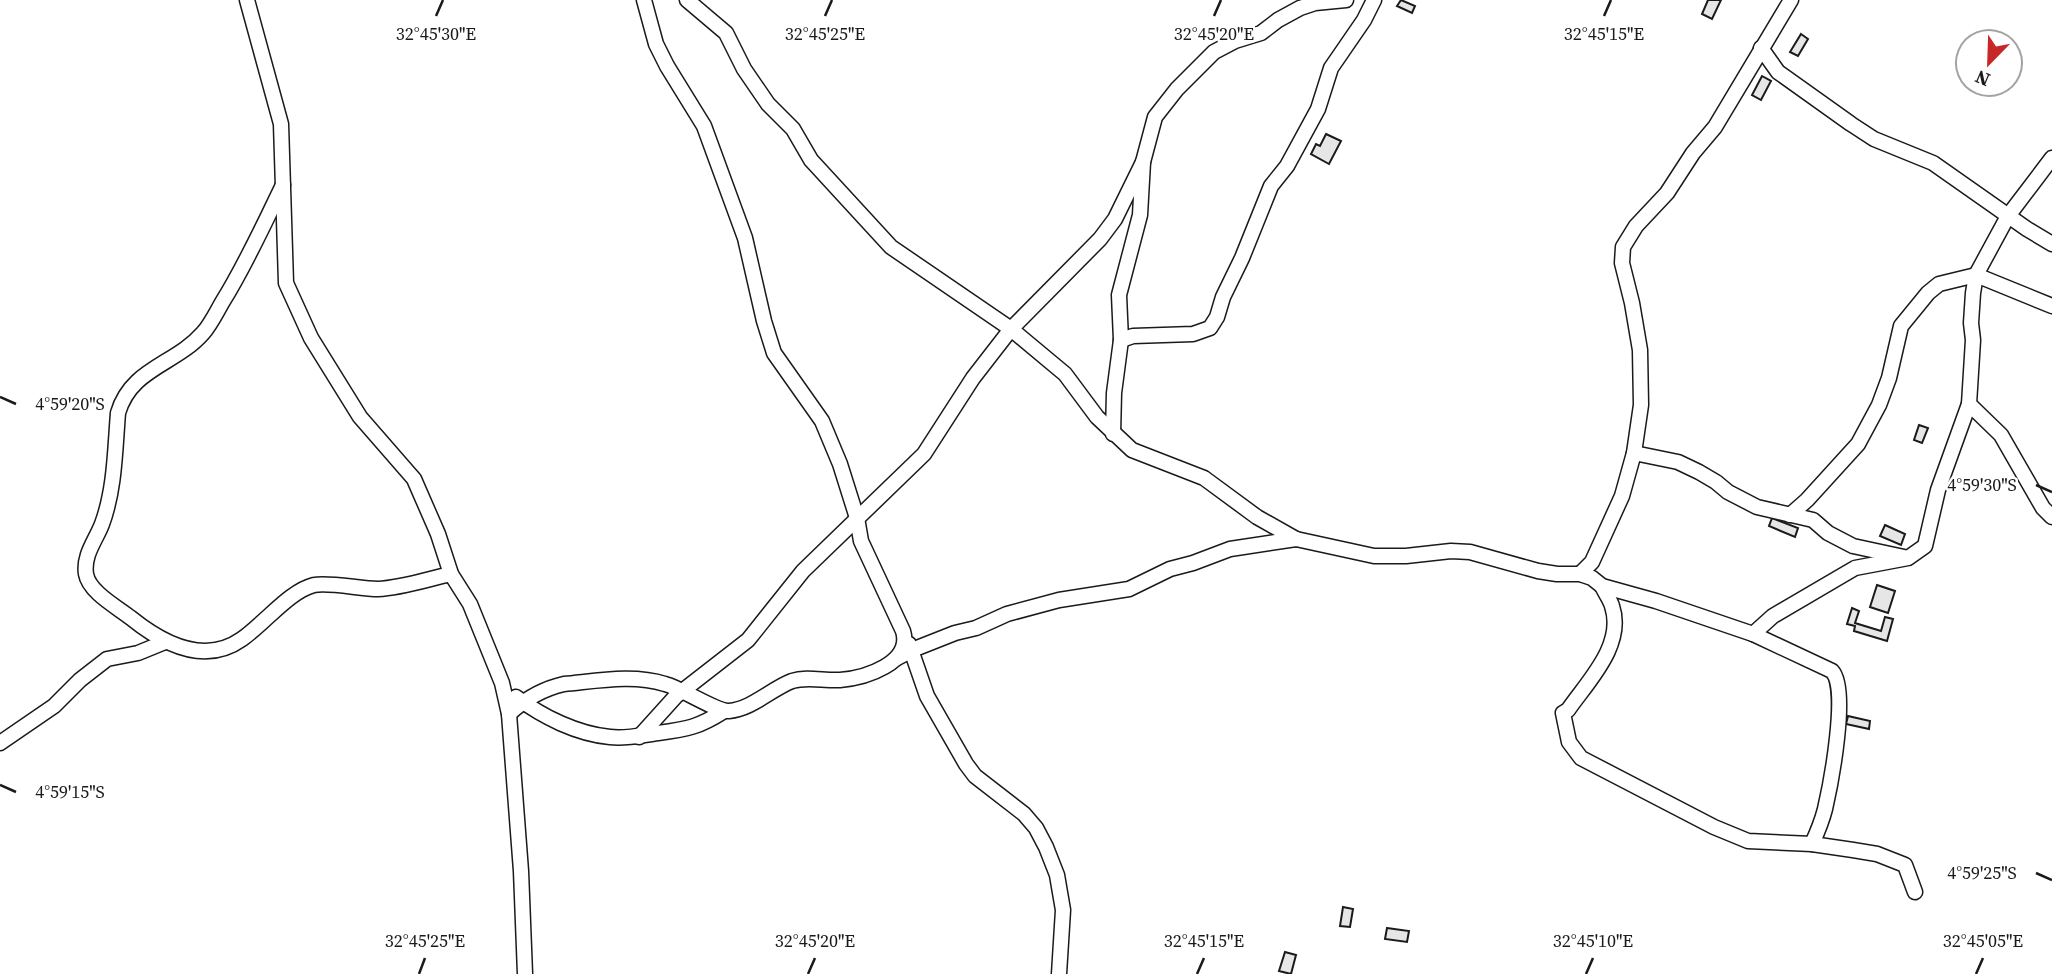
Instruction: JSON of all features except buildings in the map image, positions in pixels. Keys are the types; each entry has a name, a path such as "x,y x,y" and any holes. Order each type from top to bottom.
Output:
{"street":[{"path":"247,0 281,124 286,283 311,338 360,417 414,479 438,534 451,574 470,604 502,683 509,714 526,974"},
{"path":"645,0 656,44 705,126 745,238 774,353 822,421 839,460 857,518 861,541 909,645 927,696 975,776 1024,814 1036,828 1046,847 1057,875 1063,910 1059,974"},
{"path":"687,0 726,33 744,69 768,104 793,129 811,160 891,247 1011,329 1065,374 1097,417 1132,450 1204,478 1258,517 1296,539 1374,556 1470,552 1538,571 1580,574 1592,578 1602,586 1754,634 1832,671 1839,681 1838,726 1824,811 1812,845"},
{"path":"639,737 682,691 748,640 803,571 923,454 973,378 1011,329 1100,239 1115,219 1143,162 1155,117 1177,89 1214,52 1235,41 1261,33 1300,8 1315,3 1346,0"},
{"path":"1121,340 1133,335 1193,334 1210,328 1271,186 1287,166 1318,109 1331,68 1364,20 1374,0"},
{"path":"1580,574 1592,562 1622,496 1634,453 1642,405 1635,315 1622,263 1623,247 1636,226 1667,193 1693,153 1715,127 1791,0"},
{"path":"1761,48 1778,72 1851,124 1874,139 1933,163 2052,244"},
{"path":"1754,634 1773,616 1855,568 1908,558 1925,546 1938,490 1969,404 1973,340 1972,293 1976,275 2008,216 2052,158"},
{"path":"1113,434 1114,393 1121,340 1119,295 1140,215 1143,162"},
{"path":"283,184 239,275 202,334 173,358 136,380 121,401 111,493 87,558 87,579 96,590 153,636 187,650 204,652 240,641 280,606 316,585 381,589 451,574"},
{"path":"1790,515 1845,461 1870,425 1889,377 1894,349 1897,347 1904,321 1939,284 1976,275 2052,306"},
{"path":"1969,404 2001,435 2043,508 2052,517"},
{"path":"1634,453 1678,462 1757,507 1813,520 1828,534 1853,546 1908,558"},
{"path":"502,683 522,702 548,718 583,732 610,737 639,737 679,731 701,726 724,711 737,709 790,682 802,679 841,680 869,674 896,658 909,645 976,628 1007,614 1059,600 1129,589 1170,569 1193,564 1230,549 1296,539"},
{"path":"1602,586 1612,607 1614,629 1609,648 1595,673 1563,713 1566,734 1574,751 1590,763 1628,780 1714,827 1748,841 1812,845 1877,854 1905,865 1914,892"},
{"path":"0,743 54,706 80,680 107,659 138,653 165,642"},
{"path":"509,714 522,702 552,687 642,678 667,684 724,711"}]}
